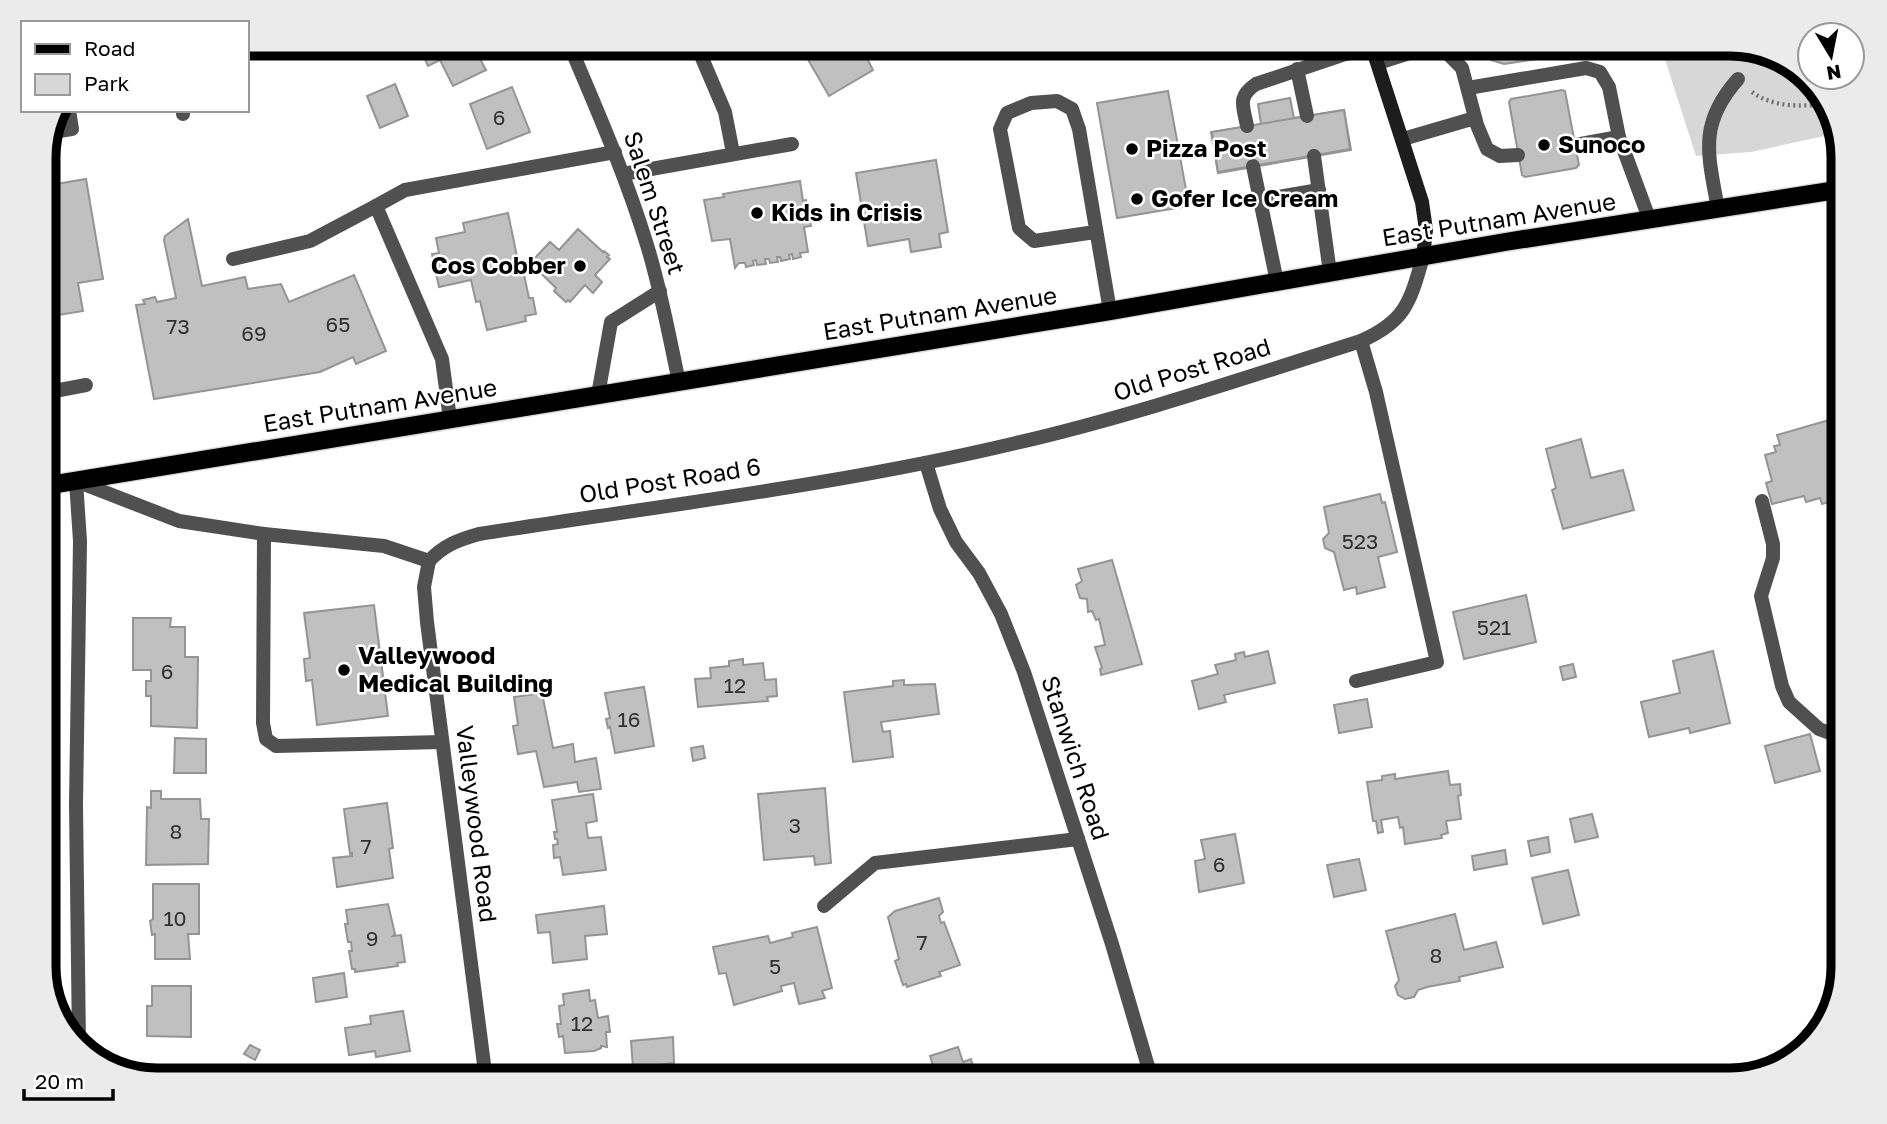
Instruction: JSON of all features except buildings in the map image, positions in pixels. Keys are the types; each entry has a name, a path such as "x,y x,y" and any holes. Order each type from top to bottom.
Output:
{"main road":[{"path":"1376,56 1422,202 1426,230 1423,257"},
{"name":"East Putnam Avenue","path":"56,484 1831,191"}],"street":[{"name":"Salem Street","path":"574,56 623,174 660,291 679,382"},
{"path":"701,56 724,112 733,153"},
{"path":"1247,126 1242,100 1245,92 1256,84 1339,56"},
{"path":"1378,63 1400,56"},
{"path":"1450,56 1462,68 1475,118 1487,149 1500,156 1518,155"},
{"path":"1468,88 1586,68 1600,72 1609,87 1619,137 1650,220"},
{"path":"1297,69 1307,116"},
{"path":"1718,209 1709,134 1722,98 1738,79"},
{"path":"1095,232 1034,241 1019,228 1000,129 1007,113 1031,103 1057,101 1072,109 1079,129 1110,311"},
{"path":"59,131 72,129 69,112"},
{"path":"1403,139 1475,118"},
{"path":"1575,145 1619,137"},
{"path":"623,174 792,144"},
{"path":"233,259 310,241 405,190 615,152"},
{"path":"1314,156 1330,273"},
{"path":"1253,166 1277,282"},
{"path":"1261,200 1319,190"},
{"path":"376,206 442,359 450,419"},
{"name":"Old Post Road","path":"926,463 1089,426 1383,332 1395,322 1414,286 1423,257"},
{"path":"598,395 611,322 660,291"},
{"path":"1356,681 1437,662 1376,392 1361,341"},
{"path":"56,391 86,386"},
{"name":"Old Post Road 6","path":"429,561 454,540 479,534 926,463"},
{"name":"Stanwich Road","path":"926,463 956,542 979,573 1001,614 1013,645 1078,839 1148,1068"},
{"path":"79,1031 76,804 80,541 76,481 179,521 264,534 384,546 429,561"},
{"path":"1762,502 1773,544 1773,558 1761,596 1782,685 1789,702 1819,729 1831,734"},
{"path":"264,534 263,723 266,739 276,746 442,742"},
{"name":"Valleywood Road","path":"429,561 424,587 484,1068"},
{"path":"824,906 875,863 1078,839"}],"path":[{"path":"1728,56 1738,79 1758,96 1770,102 1800,106 1816,104"}],"green space":[{"path":"1664,56 1730,56 1756,59 1796,80 1796,91 1807,91 1821,112 1829,135 1751,152 1696,156"}],"place":[{"name":"Sunoco","path":"1544,145"},
{"name":"Pizza Post","path":"1132,149"},
{"name":"Gofer Ice Cream","path":"1137,199"},
{"name":"Kids in Crisis","path":"757,213"},
{"name":"Cos Cobber","path":"580,266"},
{"name":"Valleywood Medical Building","path":"344,670"}]}
